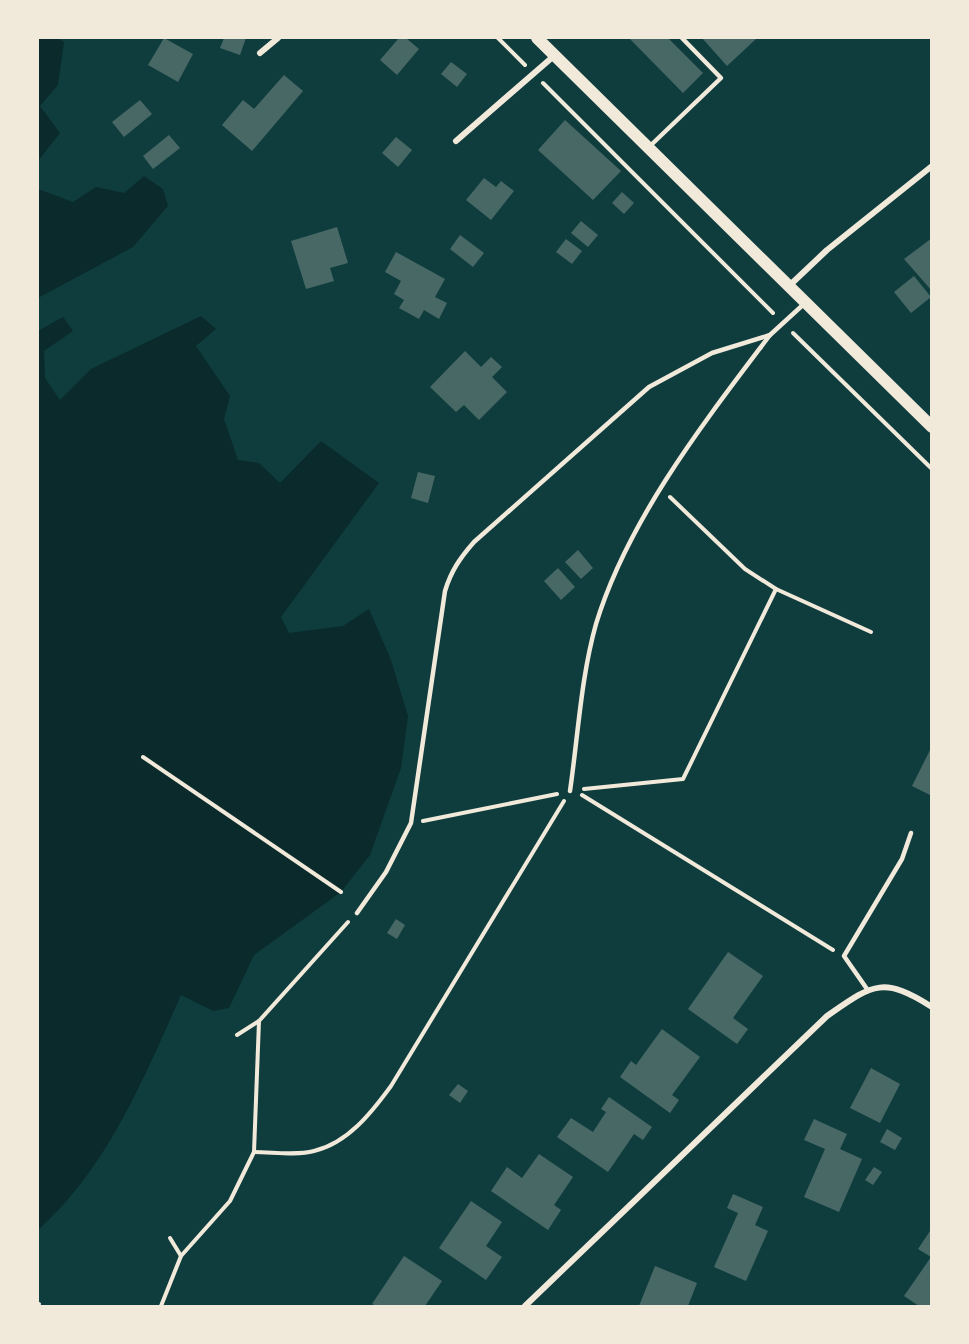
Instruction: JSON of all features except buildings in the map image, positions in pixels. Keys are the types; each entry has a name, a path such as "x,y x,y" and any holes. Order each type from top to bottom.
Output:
{"main road":[{"path":"537,38 932,427"}],"street":[{"path":"260,53 278,38"},
{"path":"456,141 535,75 555,55"},
{"path":"788,286 827,250 932,166"},
{"path":"525,1306 827,1016 867,989 891,987 911,994 932,1007"}],"lane":[{"path":"648,148 721,78 682,38"},
{"path":"570,791 596,624 619,568 660,488 770,335 805,303"},
{"path":"357,913 386,872 411,824 445,591 451,572 460,558 474,542 649,387 712,353 770,335"},
{"path":"867,989 844,956 902,859 911,833"}],"path":[{"path":"498,38 932,469"},
{"path":"607,148 612,143"},
{"path":"660,488 745,569 776,589 871,632"},
{"path":"411,824 570,791 683,779 776,589"},
{"path":"143,757 341,892"},
{"path":"570,791 581,794 844,956"},
{"path":"254,1152 314,1152 335,1143 375,1108 391,1086 570,791"},
{"path":"237,1035 259,1021 357,913"},
{"path":"161,1306 181,1256 230,1201 254,1152 259,1021"},
{"path":"171,1238 181,1256"}],"water":[{"path":"38,38 57,38 64,42 58,85 40,106 60,133 38,161"},
{"path":"144,176 163,189 168,206 133,247 38,298 38,189 73,202 96,187 124,193"},
{"path":"201,316 216,329 196,346 230,396 224,419 238,460 259,463 280,483 321,441 379,483 281,617 289,633 343,626 369,609 391,660 408,716 401,768 370,855 341,892 254,955 229,1008 213,1011 181,995 122,1121 85,1179 38,1230 38,331 63,317 73,331 44,351 45,378 60,400 91,369"}]}
